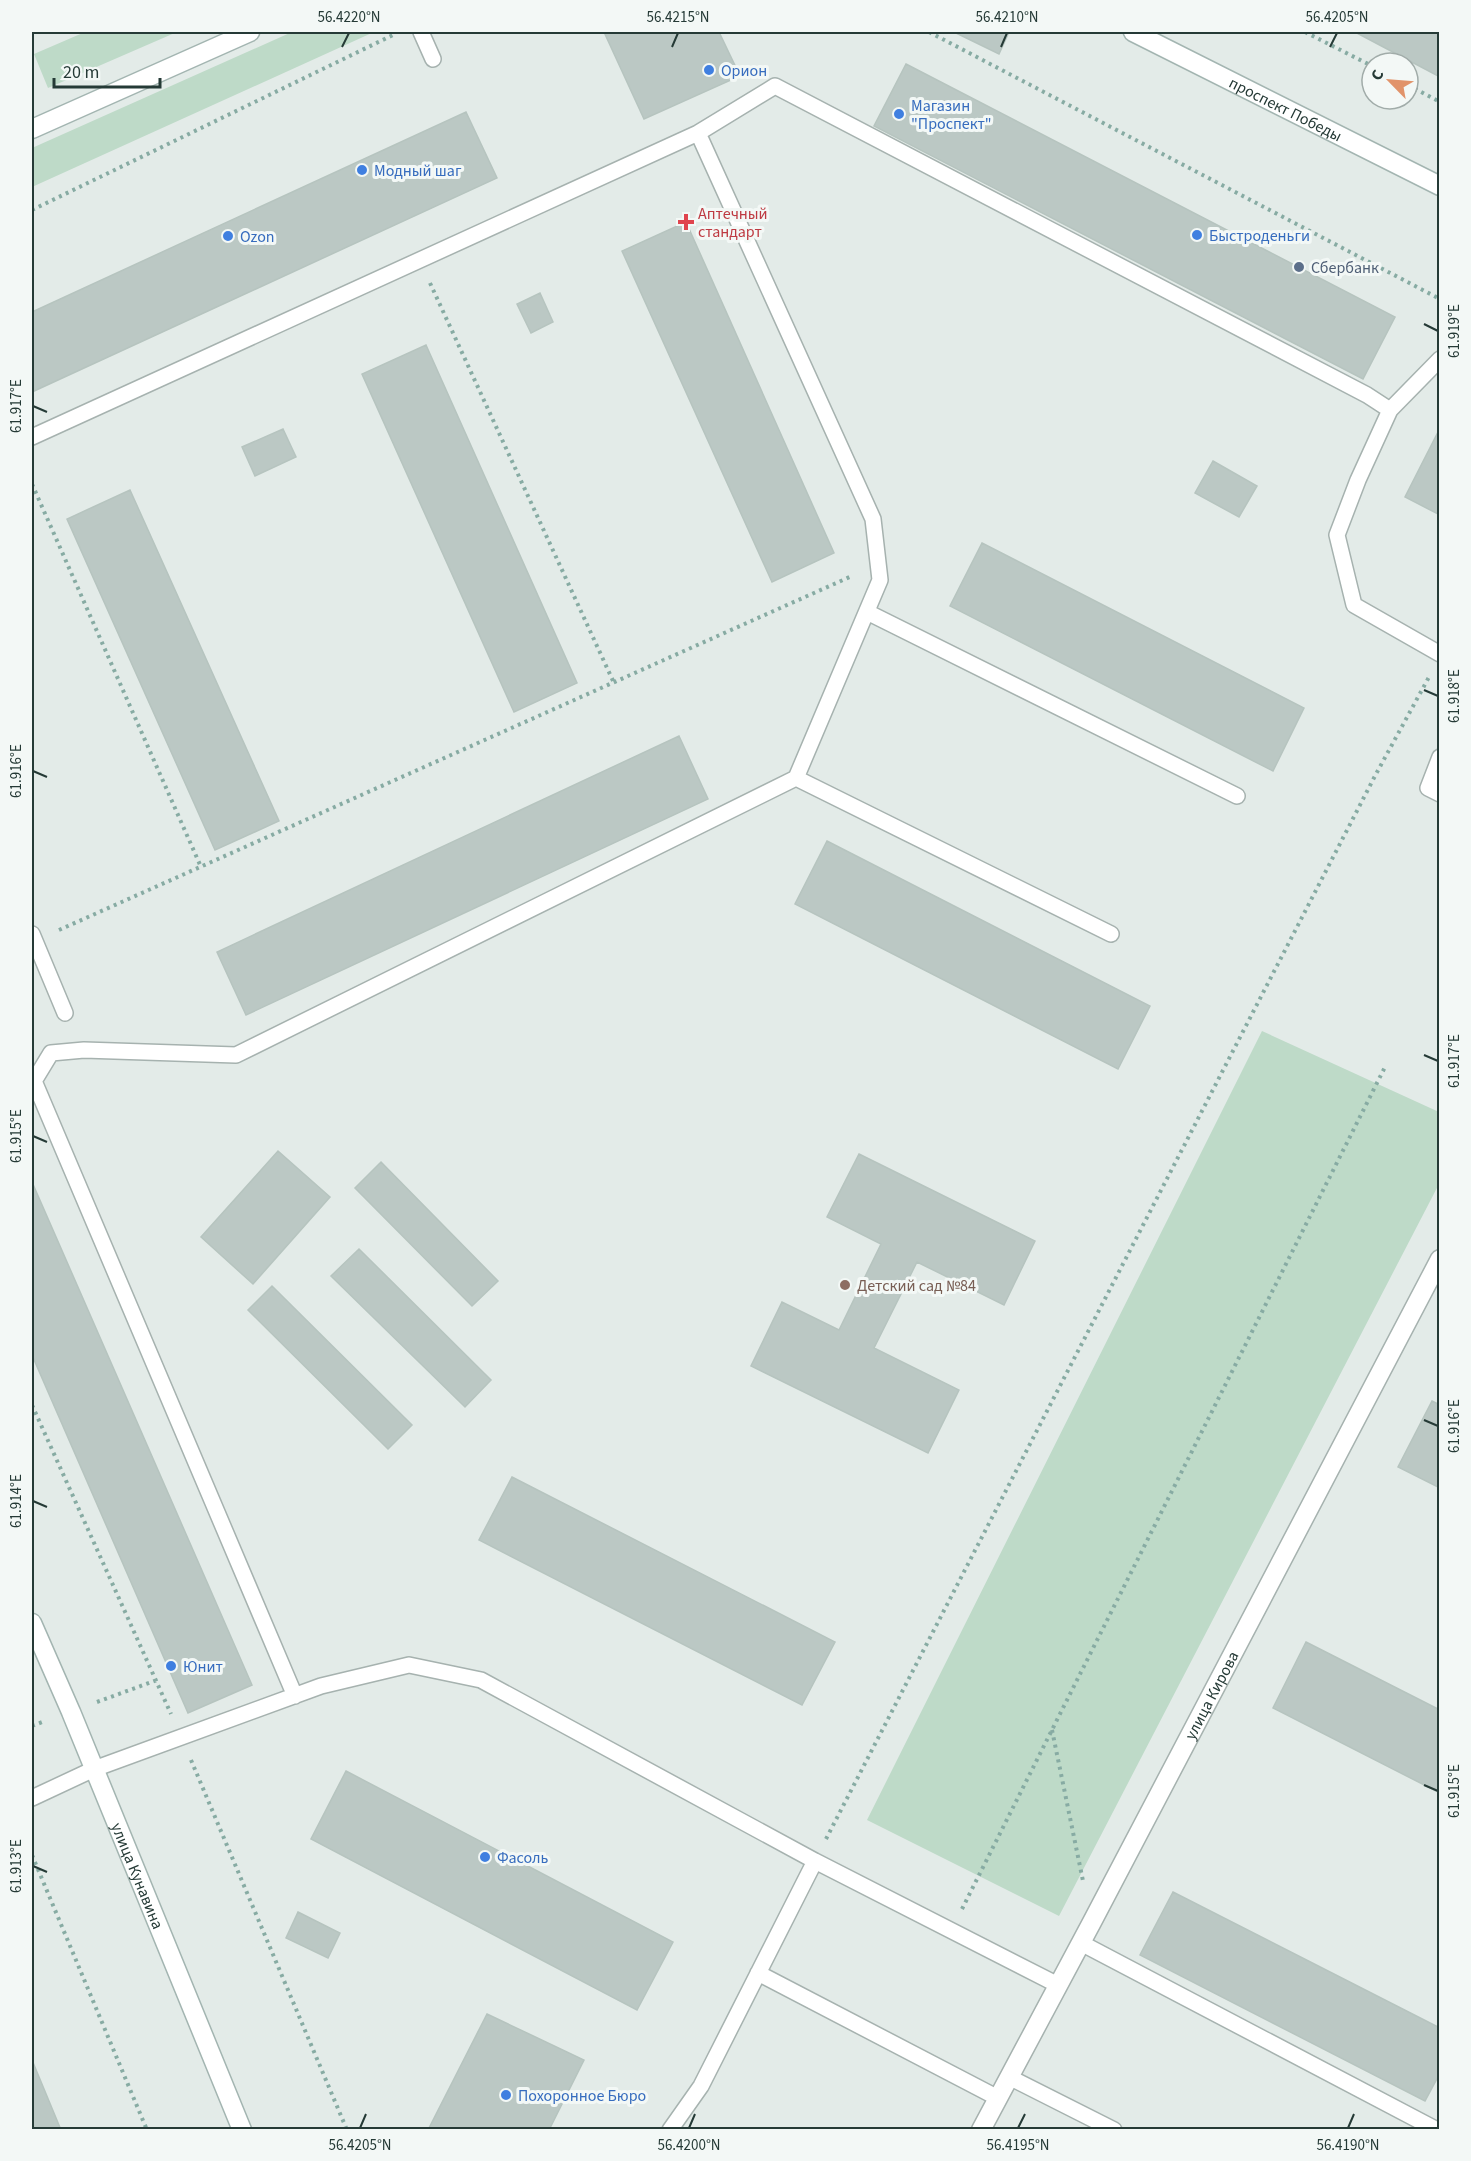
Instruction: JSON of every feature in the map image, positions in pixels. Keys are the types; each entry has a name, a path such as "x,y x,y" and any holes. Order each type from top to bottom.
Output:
{"main road":[{"path":"32,129 250,32"},
{"name":"проспект Победы","path":"1133,32 1440,186"},
{"name":"улица Кирова","path":"981,2130 1440,1259"},
{"name":"улица Кунавина","path":"32,1623 242,2130"}],"lane":[{"path":"421,32 433,59"},
{"path":"32,437 698,133 775,86 1367,395 1390,410"},
{"path":"295,1695 34,1081 51,1053 84,1050 236,1055 796,778 880,580 873,519 698,133"},
{"path":"1440,359 1390,410 1358,480 1337,535 1354,605 1440,654"},
{"path":"867,612 1237,796"},
{"path":"1440,757 1428,788 1440,794"},
{"path":"796,778 1111,934"},
{"path":"33,938 65,1013"},
{"path":"32,1798 94,1769 295,1695 321,1686 409,1665 481,1680 815,1861 1058,1985"},
{"path":"670,2130 701,2086 815,1861"},
{"path":"1081,1943 1437,2130"},
{"path":"758,1973 998,2098"},
{"path":"1009,2077 1114,2130"}],"path":[{"path":"32,210 401,32"},
{"path":"929,32 1440,299"},
{"path":"1305,32 1360,60"},
{"path":"1420,91 1440,102"},
{"path":"419,261 614,683"},
{"path":"32,484 201,867"},
{"path":"33,938 201,867 878,565"},
{"path":"815,1861 1370,784 1429,676"},
{"path":"951,1931 1386,1065"},
{"path":"32,1405 157,1680 347,2130"},
{"path":"1052,1730 1092,1922"},
{"path":"32,1856 147,2130"}],"green space":[{"path":"85,32 177,32 48,88 34,54"},
{"path":"292,32 374,32 32,187 32,148"},
{"path":"1262,1031 1439,1112 1439,1184 1059,1916 867,1820"}],"building":[{"path":"604,32 719,32 740,76 644,119"},
{"path":"954,32 1009,32 999,54"},
{"path":"1355,32 1440,32 1440,77 1420,66 1420,51 1391,51"},
{"path":"906,64 1395,317 1363,379 874,126"},
{"path":"466,112 497,178 32,392 32,312"},
{"path":"686,222 834,553 772,582 622,251"},
{"path":"540,293 553,322 531,333 517,304"},
{"path":"426,345 577,683 514,712 362,374"},
{"path":"1440,428 1440,515 1405,497"},
{"path":"283,429 296,457 255,476 242,447"},
{"path":"1213,461 1257,486 1239,517 1195,493"},
{"path":"130,490 279,821 215,850 67,519"},
{"path":"982,543 1304,708 1273,771 950,606"},
{"path":"679,736 708,799 246,1015 217,952"},
{"path":"827,841 1150,1006 1118,1069 795,904"},
{"path":"278,1151 330,1197 253,1284 201,1237"},
{"path":"859,1154 1035,1241 1004,1305 917,1262 874,1348 959,1390 928,1453 751,1366 782,1302 839,1330 881,1244 827,1217"},
{"path":"381,1162 498,1281 472,1306 355,1188"},
{"path":"32,1182 252,1685 188,1713 32,1355"},
{"path":"359,1249 491,1380 465,1407 331,1276"},
{"path":"272,1286 412,1425 388,1449 248,1310"},
{"path":"1432,1401 1440,1405 1440,1488 1398,1467"},
{"path":"512,1477 835,1642 802,1705 479,1540"},
{"path":"1306,1642 1440,1710 1440,1793 1273,1708"},
{"path":"346,1771 673,1942 637,2010 311,1839"},
{"path":"1173,1892 1440,2028 1440,2073 1425,2101 1140,1955"},
{"path":"298,1912 340,1933 328,1958 286,1938"},
{"name":"Похоронное Бюро","path":"487,2014 584,2060 549,2130 428,2130"},
{"path":"32,2060 61,2130 32,2130"}],"place":[{"name":"Орион","path":"709,70"},
{"name":"Магазин \"Проспект\"","path":"899,114"},
{"name":"Модный шаг","path":"362,170"},
{"name":"Аптечный стандарт","path":"686,222"},
{"name":"Быстроденьги","path":"1197,235"},
{"name":"Ozon","path":"228,236"},
{"name":"Сбербанк","path":"1299,267"},
{"name":"Детский сад №84","path":"845,1285"},
{"name":"Юнит","path":"171,1666"},
{"name":"Фасоль","path":"485,1857"},
{"name":"Похоронное Бюро","path":"506,2095"}]}
